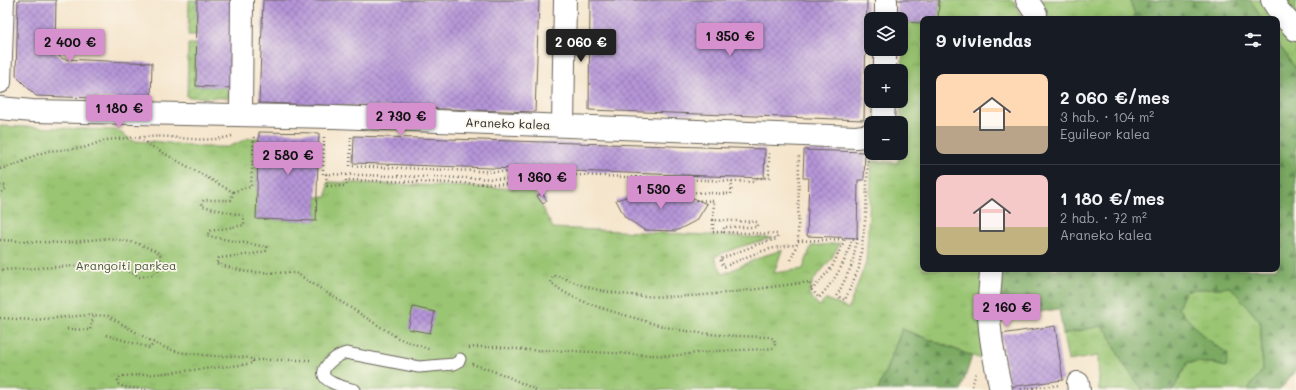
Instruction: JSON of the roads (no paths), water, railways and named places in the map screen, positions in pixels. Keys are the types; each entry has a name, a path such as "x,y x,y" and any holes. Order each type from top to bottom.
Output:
{"street":[{"path":"0,82 3,0"},
{"path":"242,0 248,122"},
{"path":"563,125 565,0"},
{"path":"886,0 886,12"},
{"path":"1027,0 1036,16"},
{"path":"1272,0 1279,11 1296,30"},
{"name":"Araneko kalea","path":"0,108 248,122 563,125 856,137 864,140"},
{"path":"991,272 989,305 991,340 1001,390"}],"lane":[{"path":"355,390 330,382 325,378 324,368 338,355 346,353 419,367 454,364 460,359"}],"park label":[{"name":"Arangoiti parkea","path":"126,265"}]}
